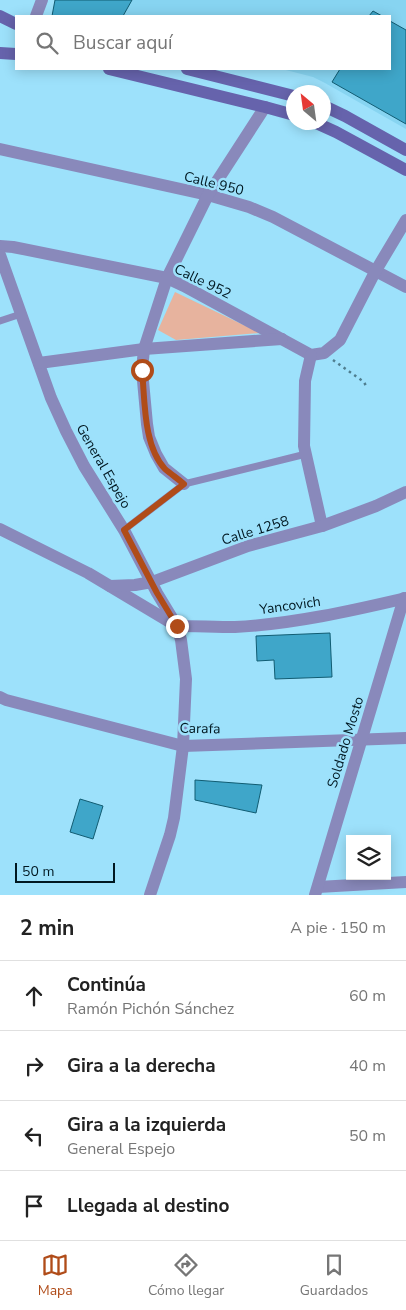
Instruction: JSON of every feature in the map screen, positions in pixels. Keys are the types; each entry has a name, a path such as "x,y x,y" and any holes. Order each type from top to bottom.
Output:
{"main road":[{"path":"0,16 15,24"},
{"path":"0,53 15,54"},
{"path":"113,70 286,113"},
{"path":"191,70 286,94"},
{"path":"331,109 406,150"},
{"path":"331,130 406,170"}],"street":[{"path":"36,15 42,0"},
{"path":"184,484 164,468 156,454 150,437 142,370 144,348 167,278 208,195 265,106"},
{"name":"Calle 950","path":"0,149 208,195 249,207 273,217 406,287"},
{"path":"322,526 304,446 305,381 318,354 340,340 375,272 406,220"},
{"name":"Calle 952","path":"0,246 22,248 167,278 282,339 318,354"},
{"name":"General Espejo","path":"0,256 51,398 66,431 84,466 124,530 177,626 184,652 186,679 183,746 174,818 150,895"},
{"path":"39,363 144,348 282,339"},
{"name":"Calle 1258","path":"110,586 152,582 248,546 322,526 376,506 406,492"},
{"path":"0,529 88,573 177,626"},
{"name":"Yancovich","path":"177,626 235,626 283,622 342,613 405,598"},
{"name":"Soldado Mosto","path":"317,891 361,738 405,598"},
{"name":"Carafa","path":"0,697 183,746 361,738 406,738"},
{"path":"317,891 406,882"}],"lane":[{"path":"0,322 21,314"},
{"path":"124,530 184,484 306,454"}],"path":[{"path":"318,354 364,382 367,388"}],"shaded area":[{"path":"132,0 406,0 406,129 331,85 313,77 286,70 391,70 391,15 124,15"},
{"path":"175,292 260,333 176,340 158,330"}],"building":[{"path":"55,0 132,0 124,15 52,15"},
{"path":"373,11 380,15 370,15"},
{"path":"391,22 406,30 406,124 332,82 339,70 391,70"},
{"path":"330,633 332,677 275,679 274,660 257,661 256,636"},
{"path":"195,780 262,785 256,813 195,800"},
{"path":"80,799 103,806 93,839 70,832"}],"route":[{"path":"142,370 147,424 156,454 164,468 184,484 124,530 157,593 177,626"}]}
